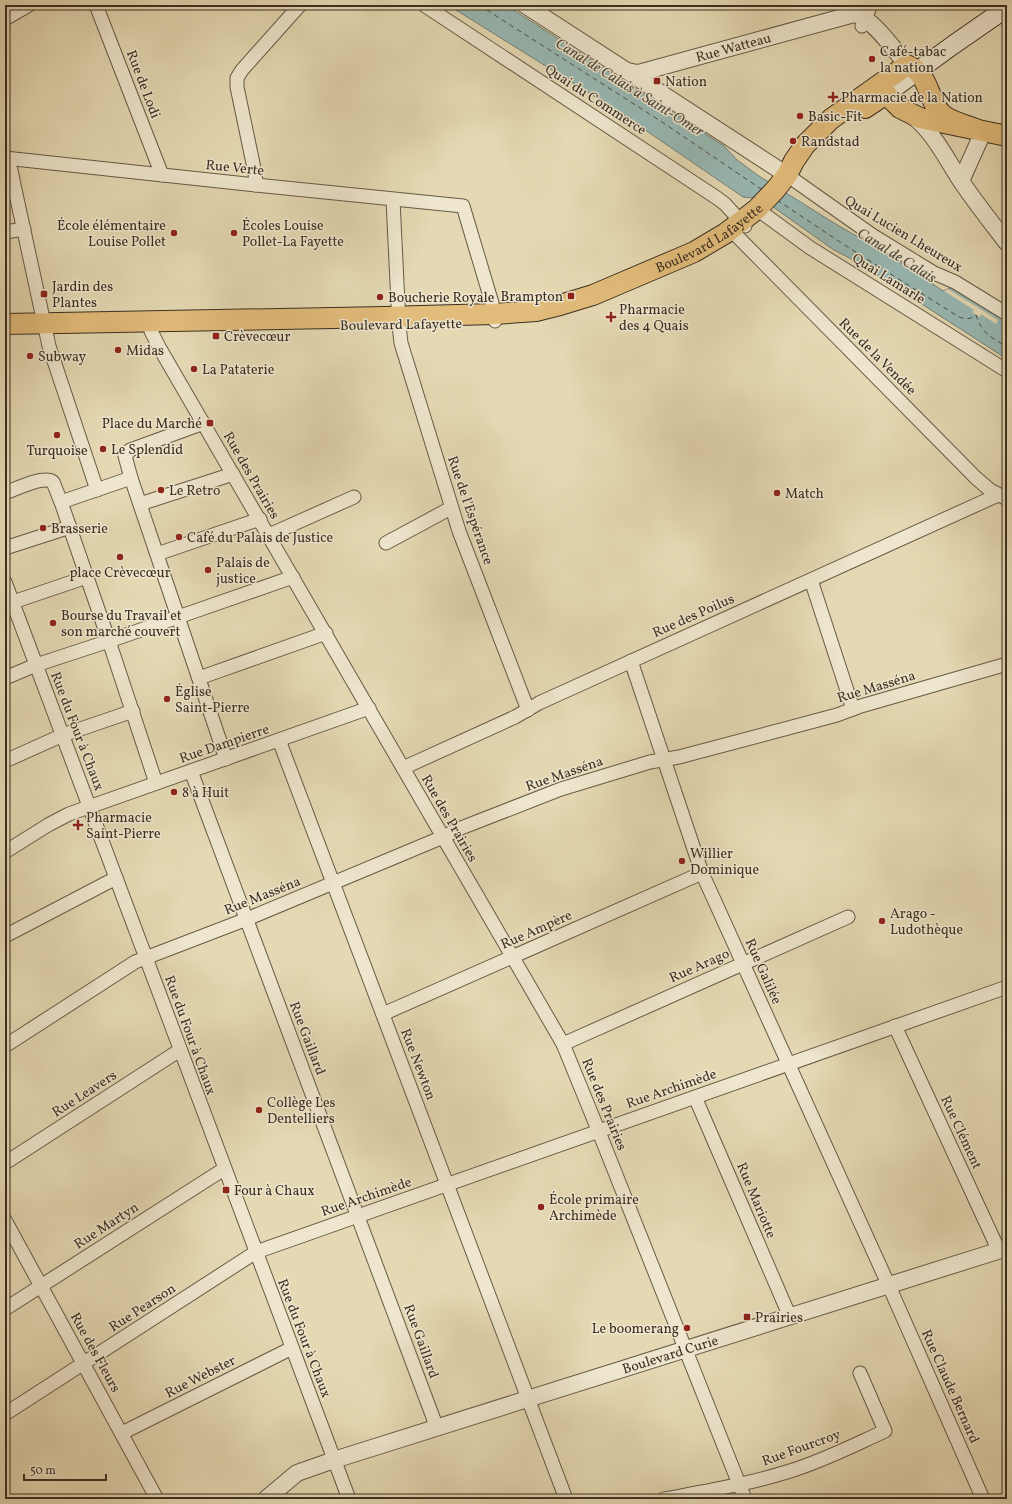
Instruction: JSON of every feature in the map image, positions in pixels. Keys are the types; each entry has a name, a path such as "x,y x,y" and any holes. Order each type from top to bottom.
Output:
{"main road":[{"path":"787,175 794,161 805,145 831,119 903,77 953,45 1005,8"},
{"path":"903,77 896,104 909,113 928,120 980,129 1007,136"},
{"path":"787,175 840,123 903,77 924,81 940,111 949,118 980,129"},
{"name":"Boulevard Lafayette","path":"5,333 45,328 540,317 576,308 630,290 672,274 696,262 738,228 787,175"},
{"name":"Boulevard Lafayette","path":"5,324 45,328"}],"street":[{"path":"5,19 29,5"},
{"name":"Rue de Lodi","path":"96,5 162,175"},
{"path":"256,186 255,173 237,87 238,78 242,70 300,5"},
{"name":"Quai du Commerce","path":"424,5 717,198 725,204 738,228"},
{"path":"525,5 787,175"},
{"path":"866,16 903,77"},
{"name":"Rue Watteau","path":"628,71 638,73 840,18 866,16"},
{"path":"909,113 920,122 1007,243"},
{"path":"961,181 980,129"},
{"path":"5,157 11,170 51,352 97,490"},
{"name":"Rue Verte","path":"5,157 256,186 463,206 495,318"},
{"name":"Quai Lucien Lheureux","path":"787,175 872,235 934,273 955,282 1007,314"},
{"name":"Rue de l'Espérance","path":"393,200 400,335 405,356 451,508 528,710"},
{"name":"Quai Lamarle","path":"757,209 809,247 1007,371"},
{"name":"Rue de la Vendée","path":"738,228 948,451 985,487 1002,497"},
{"path":"5,232 24,229"},
{"name":"Rue des Prairies","path":"149,326 563,1044 745,1499"},
{"path":"204,423 130,450 125,456 131,478 226,759"},
{"path":"140,504 233,474"},
{"path":"62,502 131,478"},
{"path":"5,493 48,479 53,482 62,502 156,783"},
{"path":"269,535 354,497"},
{"name":"Rue des Poilus","path":"403,768 515,717 538,703 811,580 1002,497"},
{"path":"386,543 451,508"},
{"path":"157,554 260,519"},
{"path":"5,548 70,527"},
{"path":"13,602 87,577"},
{"path":"5,678 36,665 293,577"},
{"path":"811,580 853,709"},
{"name":"Rue du Four à Chaux","path":"5,582 349,1499"},
{"path":"199,678 326,633"},
{"name":"Rue Galilée","path":"631,661 702,873 889,1286"},
{"name":"Rue Masséna","path":"5,1046 131,964 247,919 443,837 461,828 561,789 650,762 664,760 837,715 1007,664"},
{"name":"Rue Dampierre","path":"5,852 62,817 89,806 369,708"},
{"path":"5,760 63,735 132,711"},
{"name":"Rue Newton","path":"279,740 566,1499"},
{"name":"Rue Gaillard","path":"191,771 437,1428"},
{"name":"Rue Ampère","path":"383,1014 702,873"},
{"path":"5,936 116,878"},
{"name":"Rue Arago","path":"563,1044 848,917"},
{"name":"Rue Archimède","path":"256,1252 1007,987"},
{"name":"Rue Clément","path":"895,1026 1003,1250"},
{"name":"Rue Leavers","path":"5,1163 180,1050"},
{"name":"Rue Mariotte","path":"695,1097 790,1317"},
{"name":"Rue Martyn","path":"5,1309 224,1169"},
{"name":"Rue des Fleurs","path":"7,1229 84,1363 157,1499"},
{"name":"Boulevard Curie","path":"266,1499 297,1473 334,1460 1003,1250"},
{"name":"Rue Pearson","path":"5,1414 256,1252"},
{"name":"Rue Claude Bernard","path":"889,1286 983,1499"},
{"name":"Rue Webster","path":"122,1433 292,1348"},
{"name":"Rue Fourcroy","path":"664,1499 778,1475 803,1467 885,1430 860,1373"}],"water":[{"name":"Canal de Calais à Saint-Omer","path":"448,5 506,5 724,146 737,160 759,176 897,260 943,291 953,287 1007,321 1007,359 855,261 834,250 756,195 752,198 743,197 616,110"}],"pier":[{"path":"948,289 998,320 996,324 981,314 980,317 972,312 974,310 944,291"}],"ferry route":[{"path":"479,5 662,122 761,189"},
{"path":"777,200 846,246 959,317 968,319 976,315 984,331 1007,347"}],"place":[{"name":"Café-tabac la nation","path":"872,59"},
{"name":"Nation","path":"657,81"},
{"name":"Pharmacie de la Nation","path":"833,97"},
{"name":"Basic-Fit","path":"800,116"},
{"name":"Randstad","path":"793,141"},
{"name":"École élémentaire Louise Pollet","path":"174,233"},
{"name":"Écoles Louise Pollet-La Fayette","path":"234,233"},
{"name":"Jardin des Plantes","path":"44,294"},
{"name":"Brampton","path":"571,296"},
{"name":"Boucherie Royale","path":"380,297"},
{"name":"Pharmacie des 4 Quais","path":"611,317"},
{"name":"Crèvecœur","path":"216,336"},
{"name":"Midas","path":"118,350"},
{"name":"Subway","path":"30,356"},
{"name":"La Pataterie","path":"194,369"},
{"name":"Place du Marché","path":"210,423"},
{"name":"Turquoise","path":"57,435"},
{"name":"Le Splendid","path":"103,449"},
{"name":"Le Retro","path":"161,490"},
{"name":"Match","path":"777,493"},
{"name":"Brasserie","path":"43,528"},
{"name":"Café du Palais de Justice","path":"179,537"},
{"name":"place Crèvecœur","path":"120,557"},
{"name":"Palais de justice","path":"208,570"},
{"name":"Bourse du Travail et son marché couvert","path":"53,623"},
{"name":"Église Saint-Pierre","path":"167,699"},
{"name":"8 à Huit","path":"174,792"},
{"name":"Pharmacie Saint-Pierre","path":"78,825"},
{"name":"Willier Dominique","path":"682,861"},
{"name":"Arago - Ludothèque","path":"882,921"},
{"name":"Collège Les Dentelliers","path":"259,1110"},
{"name":"Four à Chaux","path":"226,1190"},
{"name":"École primaire Archimède","path":"541,1207"},
{"name":"Prairies","path":"747,1317"},
{"name":"Le boomerang","path":"687,1328"}],"water label":[{"name":"Canal de Calais","path":"897,255"}]}
